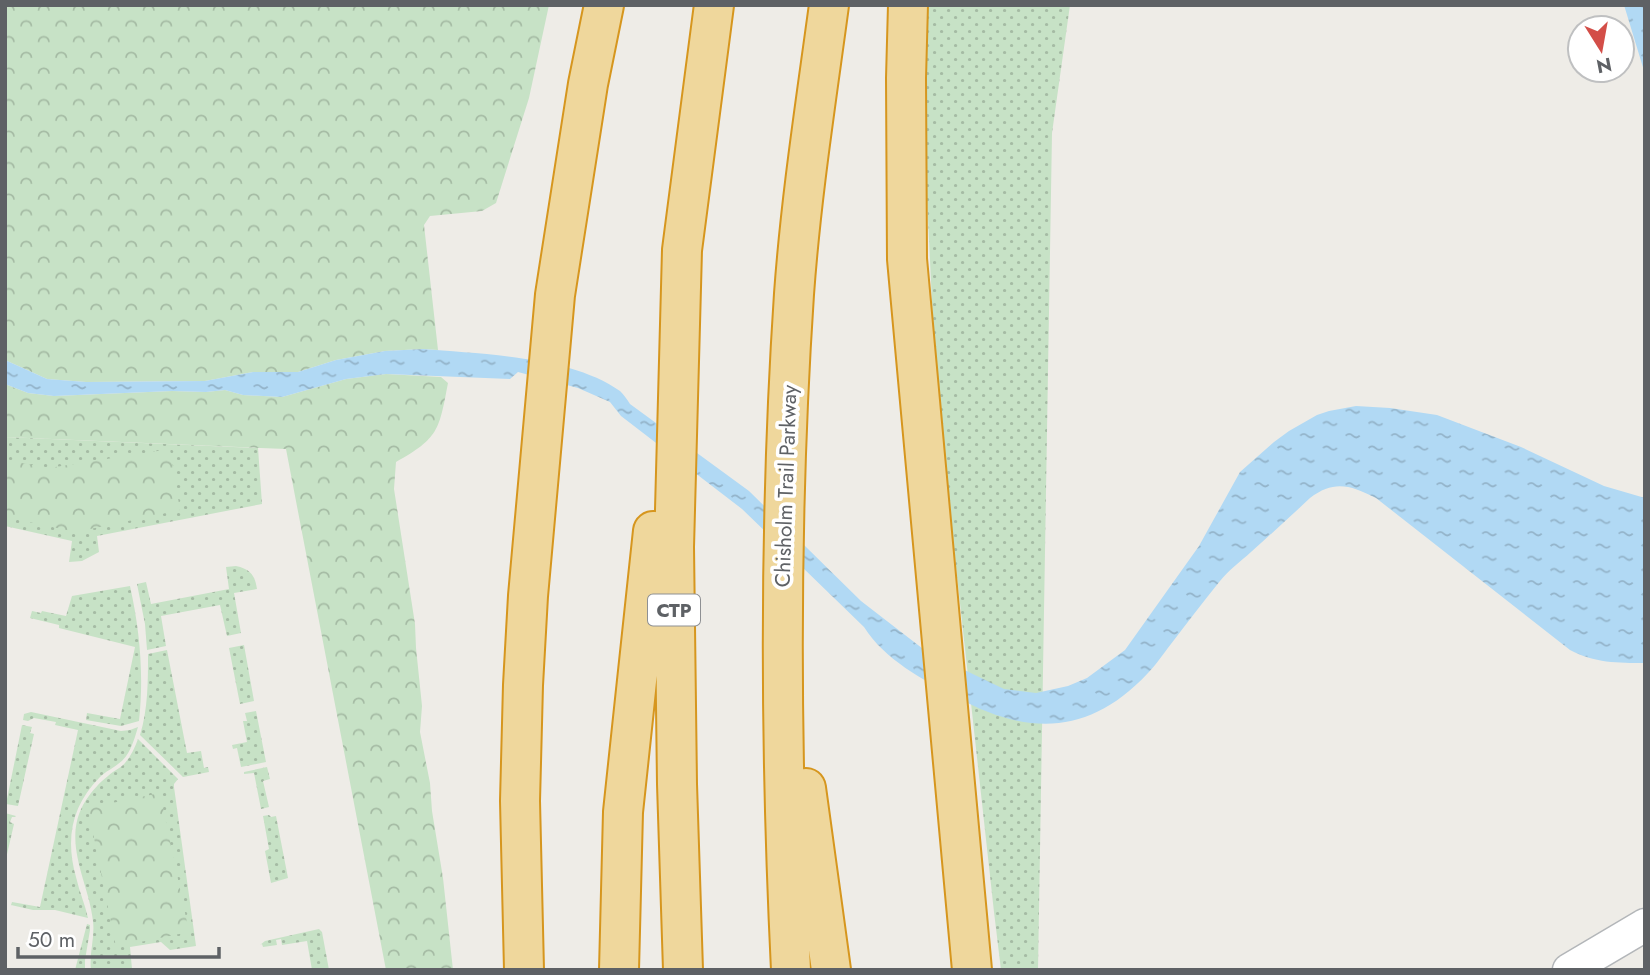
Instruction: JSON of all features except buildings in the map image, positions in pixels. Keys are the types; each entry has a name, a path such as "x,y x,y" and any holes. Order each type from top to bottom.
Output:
{"highway":[{"path":"524,970 520,801 528,596 555,295 588,84 604,5"},
{"name":"CTP","path":"683,970 674,547 682,250 714,5"},
{"name":"Chisholm Trail Parkway","path":"791,970 782,610 786,431 795,290 829,5"},
{"path":"908,5 907,259 972,970"},
{"path":"619,966 623,812 682,250"},
{"path":"782,610 831,970"}],"street":[{"path":"1569,970 1645,926"}],"green space":[{"path":"5,5 549,5 529,98 496,203 482,211 430,216 424,225 438,350 385,351 336,360 298,372 253,372 205,381 86,382 47,379 5,360"},
{"path":"927,5 1070,5 1052,133 1038,970 1001,970 994,912 936,385 924,136"},
{"path":"386,374 441,377 448,383 435,431 421,446 396,462 394,489 415,624 422,706 420,732 430,783 453,970 386,970 286,449 5,437 5,384 28,393 54,396 225,390 243,395 282,397 346,379"},
{"path":"5,437 258,448 262,504 97,536 99,552 82,561 69,562 72,541 5,526"},
{"path":"170,449 180,510 76,532 5,517 5,460 49,468"},
{"path":"236,566 251,573 257,589 234,593 241,633 227,636 220,605 161,616 166,646 147,650 137,584 146,582 151,604 229,589 226,567"},
{"path":"130,586 140,653 139,721 121,726 86,720 87,713 120,719 135,647 30,618 32,611 66,616 72,596"},
{"path":"244,645 254,701 240,704 229,648"},
{"path":"167,650 187,753 201,751 204,768 208,767 209,772 183,777 140,735 148,685 148,654"},
{"path":"256,711 266,762 241,767 237,748 233,749 232,745 247,742 243,721 247,721 245,713"},
{"path":"31,712 121,731 138,727 126,757 90,788 73,823 73,863 88,918 55,910 33,910 11,905 12,902 40,907 78,730 34,718 23,720 24,714"},
{"path":"22,725 32,727 30,733 34,734 18,806 6,804"},
{"path":"138,739 178,779 174,787 196,946 170,950 161,942 130,947 132,969 91,970 93,921 76,846 79,815 93,790 125,763"},
{"path":"267,767 270,779 263,781 269,807 261,809 254,773 244,772"},
{"path":"160,793 189,932 116,947 88,808"},
{"path":"5,813 16,816 12,817 10,822 14,824 5,863"},
{"path":"263,816 276,816 288,878 271,883 265,851 269,849"},
{"path":"87,924 90,925 90,930 85,970 75,970"},
{"path":"319,929 322,932 329,970 312,970 307,941 282,945 281,939 276,940 277,945 260,945 265,941"}],"water":[{"path":"1624,5 1644,5 1645,74 1636,44 1636,14 1627,14"},
{"path":"423,349 525,359 577,370 600,379 620,391 630,404 749,491 861,601 927,652 1004,689 1036,693 1068,686 1087,678 1125,650 1199,546 1240,472 1289,431 1317,415 1356,406 1437,415 1521,447 1604,486 1645,498 1645,663 1597,660 1570,650 1376,498 1342,486 1319,492 1310,498 1227,573 1154,666 1126,694 1103,709 1080,719 1033,723 1008,719 943,690 893,659 864,627 742,509 621,416 610,402 578,388 518,372 510,379 386,374 346,379 282,397 243,395 225,390 54,396 28,393 5,384 5,360 47,379 86,382 205,381 253,372 298,372 336,360 385,351"}]}
